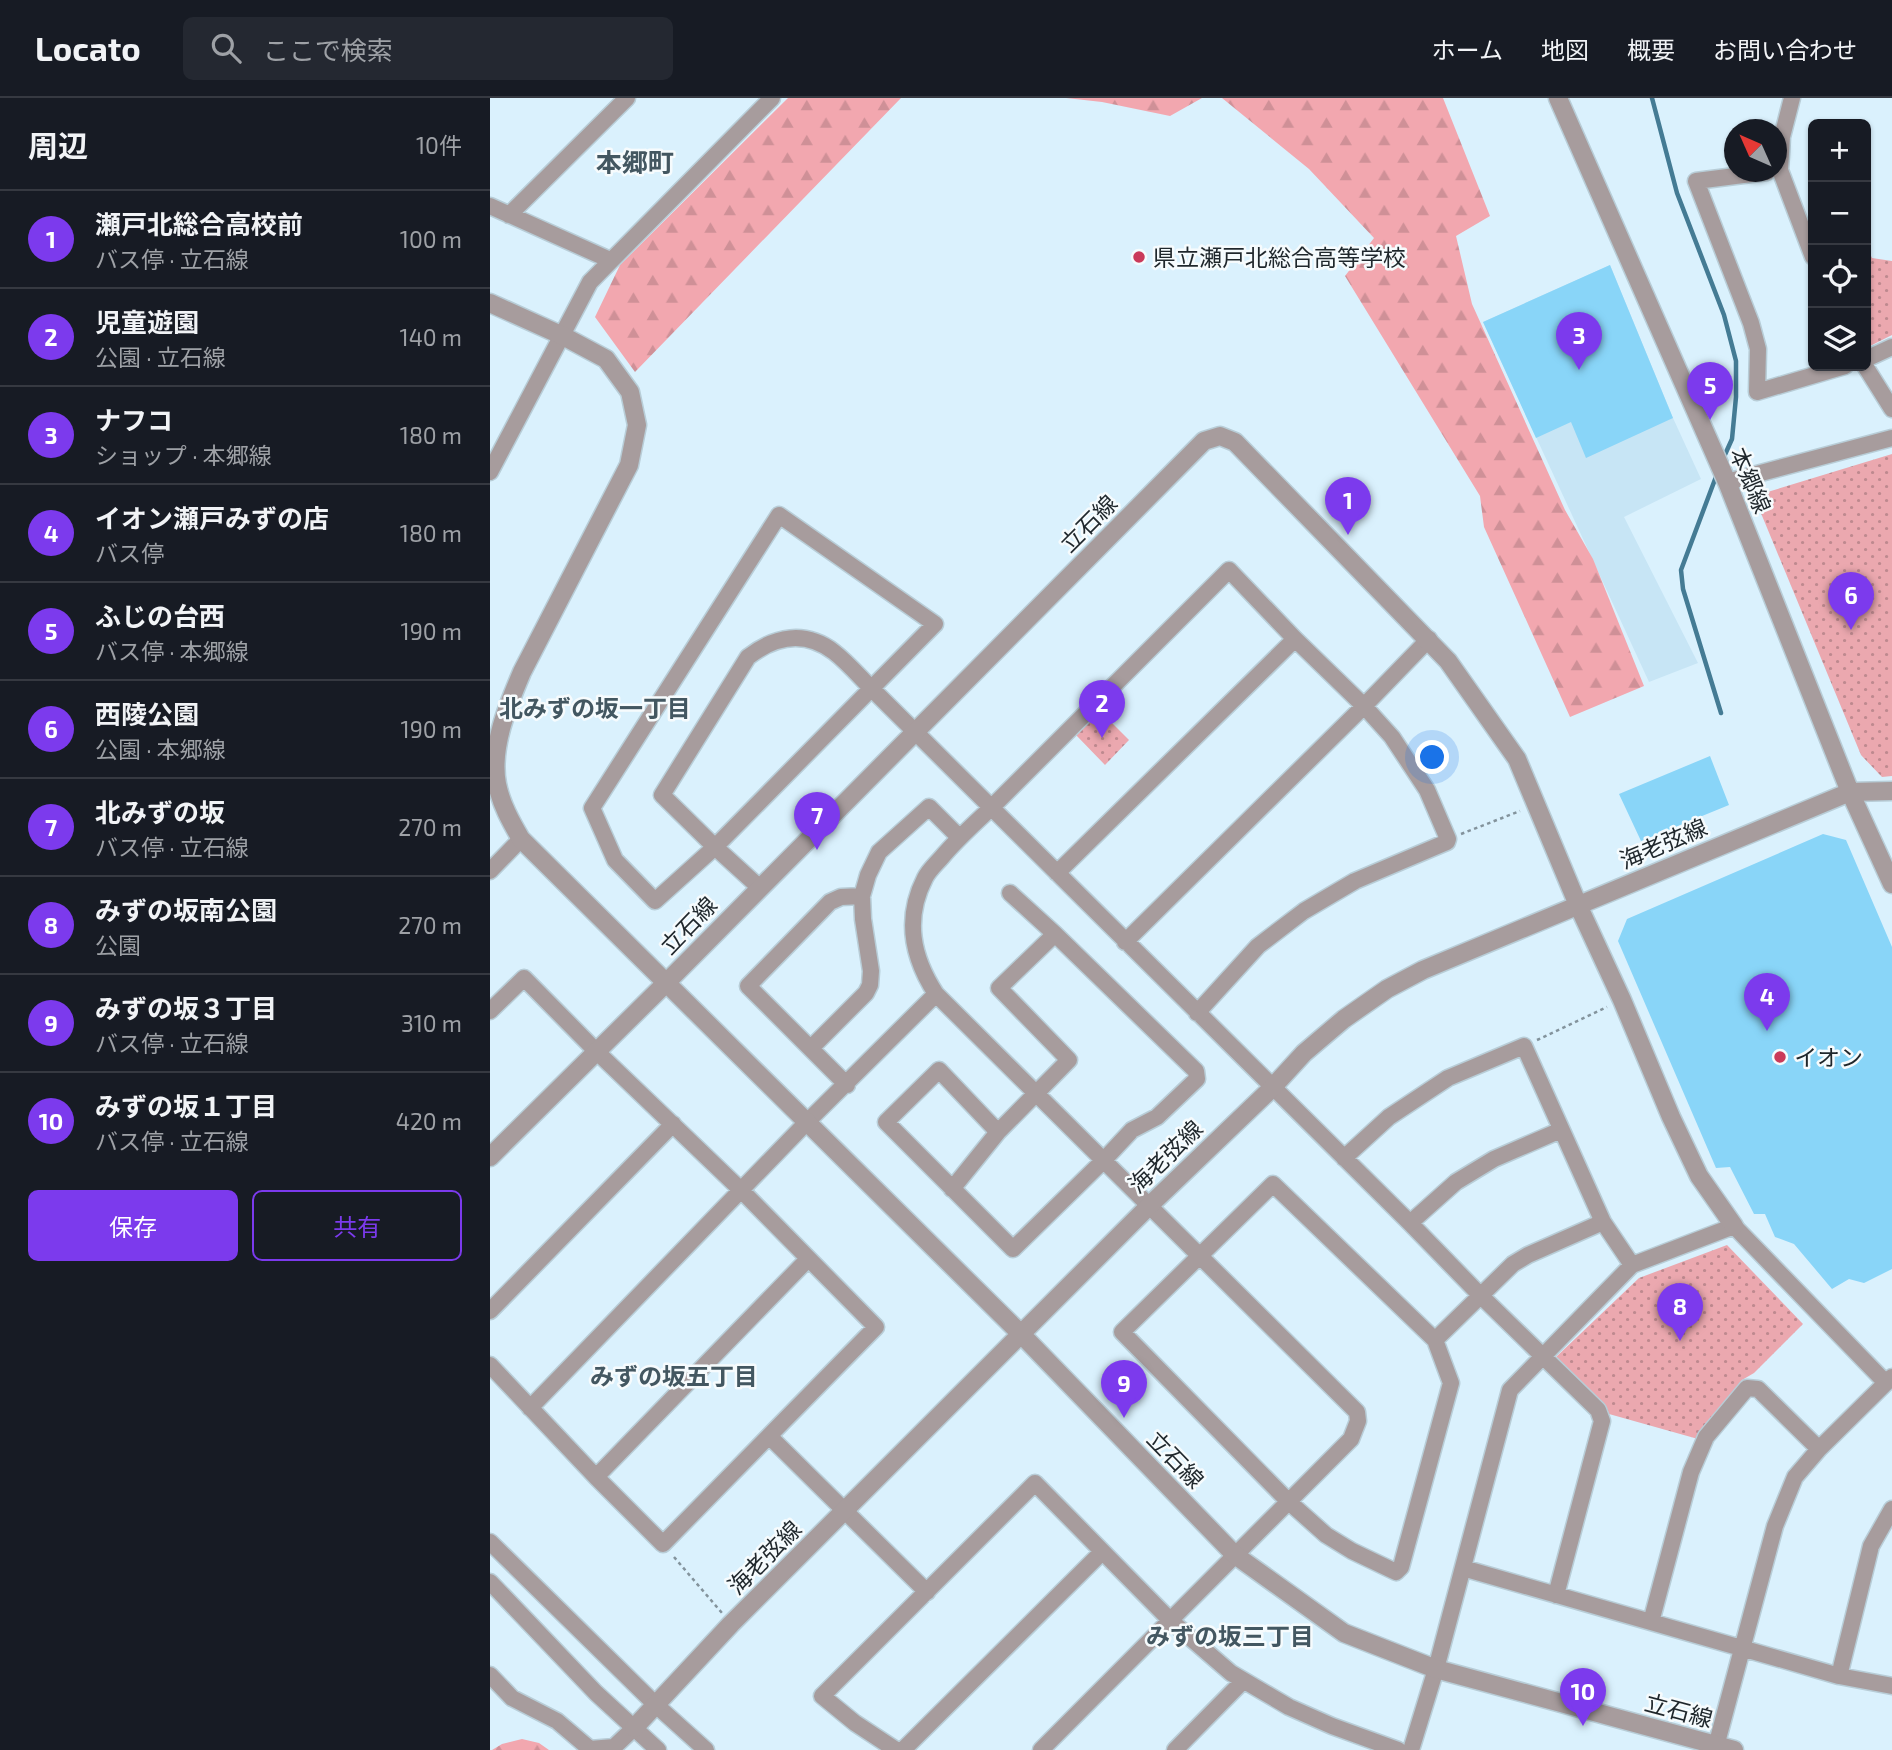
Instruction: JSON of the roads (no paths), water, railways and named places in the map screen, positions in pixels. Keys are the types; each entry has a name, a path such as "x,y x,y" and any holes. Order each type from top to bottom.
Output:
{"street":[{"path":"509,215 627,98"},
{"path":"490,472 590,282 772,98"},
{"name":"本郷線","path":"1558,98 1725,478 1850,792 1892,884"},
{"path":"1787,119 1792,98"},
{"path":"1724,177 1696,181 1751,323 1758,349 1757,392 1828,371"},
{"path":"1780,182 1808,246"},
{"path":"490,206 610,260"},
{"path":"490,303 606,359 630,391 636,425 629,465 522,672 507,707 496,751 496,782 520,839 665,984 490,1157"},
{"path":"1871,357 1892,347"},
{"path":"1868,371 1892,409"},
{"name":"立石線","path":"1734,1226 1699,1176 1671,1117 1517,759 1462,679 1429,639 1235,442 1224,437 1212,437 1204,441 665,984 1021,1334 1235,1555 1343,1633 1436,1670 1716,1748 1734,1750"},
{"path":"1725,478 1892,438"},
{"path":"779,516 935,624 870,687 715,847 655,901 615,860 592,808 779,516"},
{"path":"1041,1750 1351,1439 1358,1421 1357,1412 936,994 923,974 914,947 912,916 926,876 958,837 991,808 1228,570 1392,737 1427,790 1448,839 1447,842 1355,881 1304,911 1258,946 1197,1013"},
{"path":"759,887 662,794 748,657 763,645 787,638 811,640 834,652 870,687 1598,1410 1602,1421 1556,1595"},
{"path":"1057,873 1295,639"},
{"path":"1125,942 1429,639"},
{"path":"1850,792 1892,791"},
{"name":"海老弦線","path":"634,1728 731,1624 1150,1205 1272,1088 1304,1053 1343,1019 1387,989 1423,970 1850,792"},
{"path":"811,1048 866,993 870,985 871,971 862,896 879,852 929,807 958,837"},
{"path":"490,871 520,839"},
{"path":"998,1132 939,1070 886,1122 1013,1249 1132,1130 1157,1117 1196,1080 1196,1071 1010,893"},
{"path":"846,1085 748,986 830,902 841,897 862,896"},
{"path":"952,1189 998,1132 1069,1060 1071,1052 999,988 1055,934"},
{"path":"490,1011 524,978 876,1327 663,1544 490,1365"},
{"path":"530,1408 806,1123 936,994"},
{"path":"1344,1158 1389,1117 1448,1078 1524,1046 1603,1222 1632,1265"},
{"path":"490,1311 673,1124"},
{"path":"1410,1223 1456,1182 1494,1159 1560,1130"},
{"path":"1273,1184 1435,1340 1451,1383 1401,1567 1396,1572 1326,1535 1289,1502 1122,1332 1199,1257 1273,1184"},
{"path":"1435,1340 1513,1264 1603,1222"},
{"path":"1411,1750 1436,1670 1510,1390 1632,1265 1734,1226 1889,1380 1819,1449 1795,1477 1775,1526 1716,1748"},
{"path":"596,1477 808,1259"},
{"path":"1651,1622 1690,1472 1706,1437 1747,1388 1758,1389 1819,1449"},
{"path":"769,1436 927,1592"},
{"path":"896,1750 855,1723 822,1696 1035,1483 1101,1553 1171,1621 1231,1673 1289,1707 1398,1750"},
{"path":"1839,1676 1871,1546 1892,1509"},
{"path":"490,1542 656,1705 706,1750"},
{"path":"903,1750 1101,1553"},
{"path":"1464,1568 1839,1676 1892,1686"},
{"path":"490,1581 596,1693 658,1750"},
{"path":"491,1679 512,1698 557,1721 590,1749 614,1747 634,1728"},
{"path":"1175,1750 1243,1681"}],"waterway":[{"path":"1652,98 1677,193 1724,315 1736,361 1732,439 1723,459"},
{"path":"1717,474 1681,570 1683,589 1721,713"}],"place":[{"name":"県立瀬戸北総合高等学校","path":"1139,257"},
{"name":"ナフコ","path":"1579,370"},
{"name":"ふじの台西","path":"1710,420"},
{"name":"瀬戸北総合高校前","path":"1348,535"},
{"name":"西陵公園","path":"1851,630"},
{"name":"児童遊園","path":"1102,738"},
{"name":"北みずの坂","path":"817,850"},
{"name":"イオン瀬戸みずの店","path":"1767,1031"},
{"name":"イオン","path":"1780,1057"},
{"name":"みずの坂南公園","path":"1680,1341"},
{"name":"みずの坂３丁目","path":"1124,1418"},
{"name":"みずの坂１丁目","path":"1583,1726"}],"district":[{"name":"本郷町","path":"635,161"},
{"name":"北みずの坂一丁目","path":"595,707"},
{"name":"みずの坂五丁目","path":"674,1375"},
{"name":"みずの坂三丁目","path":"1230,1635"}]}
